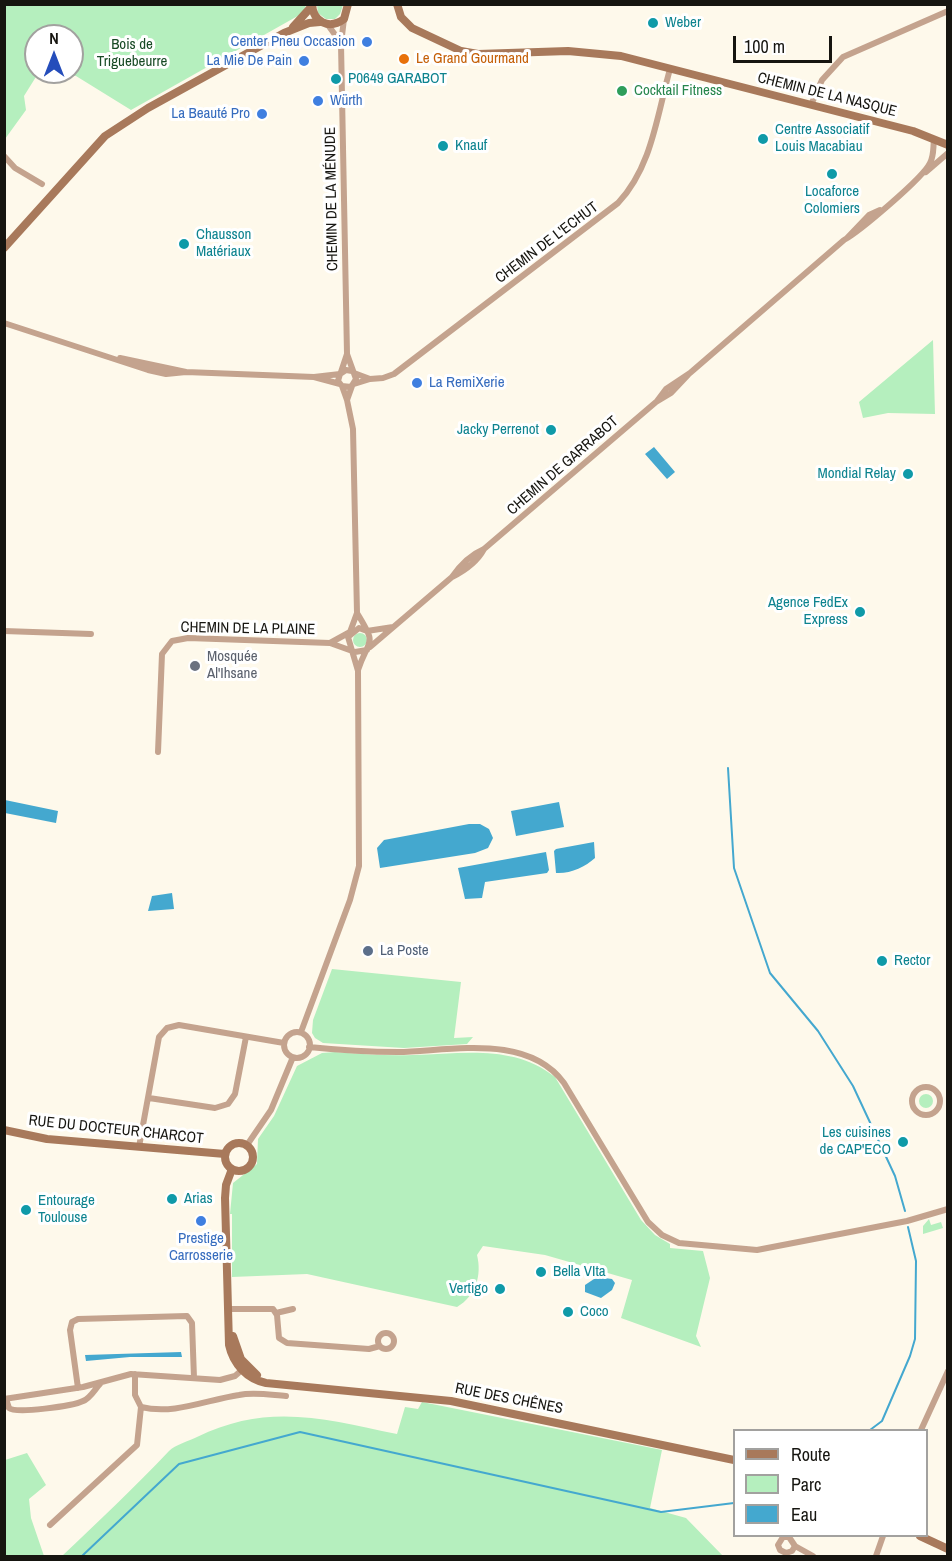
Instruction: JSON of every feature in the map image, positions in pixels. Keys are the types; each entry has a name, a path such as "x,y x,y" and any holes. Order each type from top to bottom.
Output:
{"street":[{"name":"CHEMIN DE LA NASQUE","path":"397,4 401,17 412,28 461,51 478,54 592,53 621,56 913,131 948,145"},
{"path":"312,5 315,17 324,23 341,44"},
{"path":"291,29 312,5"},
{"path":"4,248 105,136 148,108 291,29 344,19 349,5"},
{"path":"811,105 822,80 843,57 948,11"},
{"name":"CHEMIN DE LA MÉNUDE","path":"344,19 341,44 347,354 356,379 353,385"},
{"name":"CHEMIN DE L'ECHUT","path":"341,385 353,385 394,374 618,203 633,184 646,159 670,69"},
{"name":"CHEMIN DE GARRABOT","path":"922,174 933,156 933,140"},
{"name":"CHEMIN DE GARRABOT","path":"369,648 452,577 477,559 484,549 657,401 675,381 690,373 844,240 860,231 882,208 948,153"},
{"path":"4,156 15,168 42,184"},
{"path":"4,323 120,358 157,372 314,377 353,372 370,379"},
{"name":"CHEMIN DE LA MÉNUDE","path":"341,385 340,373 347,354"},
{"path":"301,1032 350,900 360,851 358,671 347,641 357,613 353,429 347,400 341,385 314,377"},
{"path":"347,400 353,385"},
{"path":"357,613 372,638 358,671"},
{"path":"351,632 359,628 367,631 393,627"},
{"path":"4,631 91,634"},
{"name":"CHEMIN DE LA PLAINE","path":"330,643 351,632"},
{"name":"CHEMIN DE LA PLAINE","path":"158,752 162,654 172,641 188,638 330,643 352,651"},
{"path":"352,651 359,653 369,648"},
{"path":"139,1148 159,1037 167,1028 179,1025 284,1043"},
{"path":"284,1043 290,1034 301,1032"},
{"path":"284,1043 287,1053 293,1057 305,1054 309,1047 309,1040 301,1032"},
{"path":"148,1098 215,1108 228,1104 235,1094 246,1037"},
{"path":"309,1047 382,1052 485,1048 534,1058 557,1074 564,1083 648,1222 662,1235 679,1243 764,1250 907,1221 948,1209"},
{"path":"247,1145 271,1110 293,1057"},
{"path":"920,1088 934,1089 942,1108 932,1113 922,1114 912,1104 914,1095 920,1088"},
{"name":"RUE DU DOCTEUR CHARCOT","path":"4,1131 47,1139 225,1154"},
{"path":"234,1143 247,1145 253,1155 253,1161 244,1170 232,1169 225,1160 225,1154 234,1143"},
{"path":"232,1169 225,1191 230,1349 246,1370"},
{"path":"229,1309 268,1308 276,1313 293,1309"},
{"path":"276,1313 279,1338 287,1343 366,1348 380,1346"},
{"path":"89,1397 81,1388 70,1330 72,1322 78,1318 187,1316 192,1323 194,1378"},
{"path":"229,1327 246,1370"},
{"path":"101,1382 83,1402 19,1412 10,1409 5,1399 81,1388 101,1382 135,1374 224,1380 246,1370"},
{"name":"RUE DES CHÊNES","path":"246,1370 258,1381 452,1401 733,1460"},
{"path":"922,1429 948,1371"},
{"path":"50,1525 137,1446 141,1407 135,1395 135,1374"},
{"path":"141,1407 169,1409 237,1395 286,1395"},
{"path":"876,1557 884,1537"},
{"path":"922,1537 948,1549"},
{"path":"795,1546 813,1557"}],"green space":[{"name":"Bois de Triguebeurre","path":"4,5 306,5 303,13 131,110 84,81 84,24 24,24 24,84 32,84 24,96 26,110 5,139"},
{"path":"317,5 343,5 340,14 335,19 326,19 318,13"},
{"path":"933,340 935,414 888,413 863,418 859,402"},
{"path":"357,633 363,633 367,640 363,647 357,647 353,643 353,637"},
{"path":"332,969 461,982 454,1038 473,1037 467,1044 404,1048 323,1043 312,1033 313,1020"},
{"path":"322,1053 394,1055 487,1053 505,1055 539,1067 555,1077 641,1220 655,1235 670,1244 670,1248 703,1251 710,1278 696,1336 701,1347 621,1318 632,1280 545,1255 483,1246 477,1255 479,1270 476,1284 469,1297 457,1307 307,1274 232,1277 232,1214 230,1214 233,1183 257,1164 258,1139 274,1116 297,1066"},
{"path":"923,1094 929,1094 933,1101 929,1108 923,1108 919,1104 919,1098"},
{"path":"929,1219 931,1225 941,1222 943,1228 923,1234 923,1226"},
{"path":"422,1402 662,1450 650,1508 686,1518 723,1556 62,1556 169,1451 182,1443 223,1426 272,1417 321,1419 397,1434 405,1407 418,1409"},
{"path":"27,1453 46,1485 29,1499 31,1518 44,1556 5,1556 5,1460"}],"water":[{"path":"654,447 675,472 667,479 645,454"},
{"path":"5,800 58,811 56,823 5,813"},
{"path":"559,802 564,827 516,836 511,811"},
{"path":"469,824 480,824 489,829 493,838 488,848 475,853 380,868 377,848 384,840"},
{"path":"594,842 595,858 572,871 556,873 554,851 556,849"},
{"path":"546,852 549,870 547,873 485,882 482,898 465,899 458,868"},
{"path":"172,893 174,909 148,911 152,896"},
{"path":"597,1277 612,1279 615,1283 612,1290 601,1298 585,1292 585,1285"},
{"path":"181,1352 182,1357 130,1357 86,1361 85,1355"}],"waterway":[{"path":"728,768 734,868 770,973 818,1031 853,1086 895,1176 905,1211"},
{"path":"871,1429 882,1421 915,1339 916,1261 908,1227"},
{"path":"82,1556 179,1464 300,1432 661,1512 733,1503"}],"place":[{"name":"Weber","path":"653,23"},
{"name":"Center Pneu Occasion","path":"367,42"},
{"name":"Le Grand Gourmand","path":"404,59"},
{"name":"La Mie De Pain","path":"304,61"},
{"name":"P0649 GARABOT","path":"336,79"},
{"name":"Cocktail Fitness","path":"622,91"},
{"name":"Würth","path":"318,101"},
{"name":"La Beauté Pro","path":"262,114"},
{"name":"Centre Associatif Louis Macabiau","path":"763,139"},
{"name":"Knauf","path":"443,146"},
{"name":"Locaforce Colomiers","path":"832,174"},
{"name":"Chausson Matériaux","path":"184,244"},
{"name":"La RemiXerie","path":"417,383"},
{"name":"Jacky Perrenot","path":"551,430"},
{"name":"Mondial Relay","path":"908,474"},
{"name":"Agence FedEx Express","path":"860,612"},
{"name":"Mosquée Al'Ihsane","path":"195,666"},
{"name":"La Poste","path":"368,951"},
{"name":"Rector","path":"882,961"},
{"name":"Les cuisines de CAP'ECO","path":"903,1142"},
{"name":"Arias","path":"172,1199"},
{"name":"Entourage Toulouse","path":"26,1210"},
{"name":"Prestige Carrosserie","path":"201,1221"},
{"name":"Bella VIta","path":"541,1272"},
{"name":"Vertigo","path":"500,1289"},
{"name":"Coco","path":"568,1312"}]}
